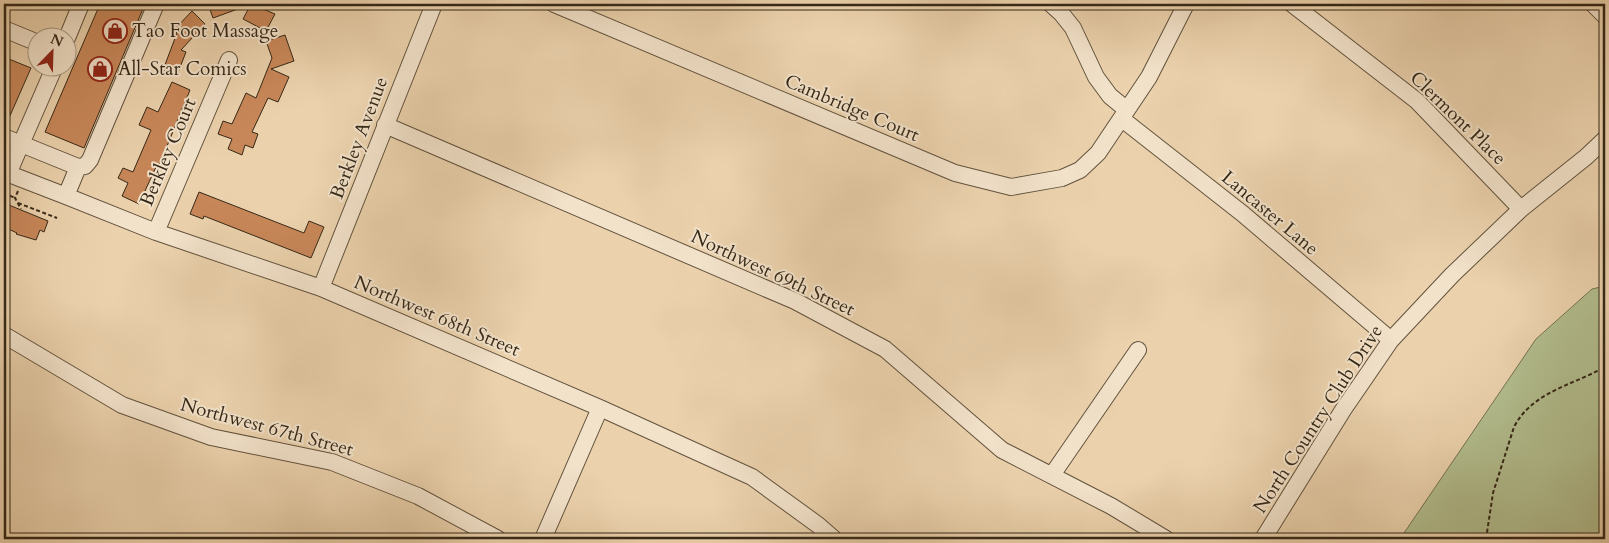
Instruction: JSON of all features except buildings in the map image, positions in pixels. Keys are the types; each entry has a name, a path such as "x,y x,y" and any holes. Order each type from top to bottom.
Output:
{"street":[{"path":"71,28 81,4"},
{"path":"4,137 78,167 85,166 90,160 156,4"},
{"name":"Berkley Avenue","path":"322,288 434,4"},
{"name":"Cambridge Court","path":"554,4 955,174 1011,187 1062,178 1080,170 1098,154 1149,77 1186,4"},
{"name":"Lancaster Lane","path":"1051,4 1073,28 1096,77 1125,115 1391,340"},
{"name":"Clermont Place","path":"1292,4 1417,101 1521,209"},
{"path":"1593,4 1605,16"},
{"path":"4,29 28,39"},
{"name":"Berkley Court","path":"156,232 229,60"},
{"path":"12,175 21,144 50,78"},
{"name":"Northwest 69th Street","path":"385,125 795,301 885,349 1002,450 1111,506 1166,539"},
{"name":"North Country Club Drive","path":"1263,539 1343,410 1391,340 1452,275 1521,209 1586,157 1605,139"},
{"path":"66,196 78,167"},
{"name":"Northwest 68th Street","path":"12,175 156,232 322,288 600,408 752,477 834,539"},
{"name":"Northwest 67th Street","path":"4,335 122,406 211,437 332,462 418,496 498,539"},
{"path":"1052,475 1138,350"},
{"path":"543,539 600,408"}],"path":[{"path":"12,175 15,198 21,209"},
{"path":"4,193 15,198"},
{"path":"18,203 57,218"},
{"path":"1486,539 1493,493 1514,427 1519,418 1533,402 1605,367"}],"green space":[{"path":"1605,286 1605,539 1400,539 1536,339 1592,289"}],"place":[{"name":"Tao Foot Massage","path":"115,31"},
{"name":"All-Star Comics","path":"100,69"}]}
